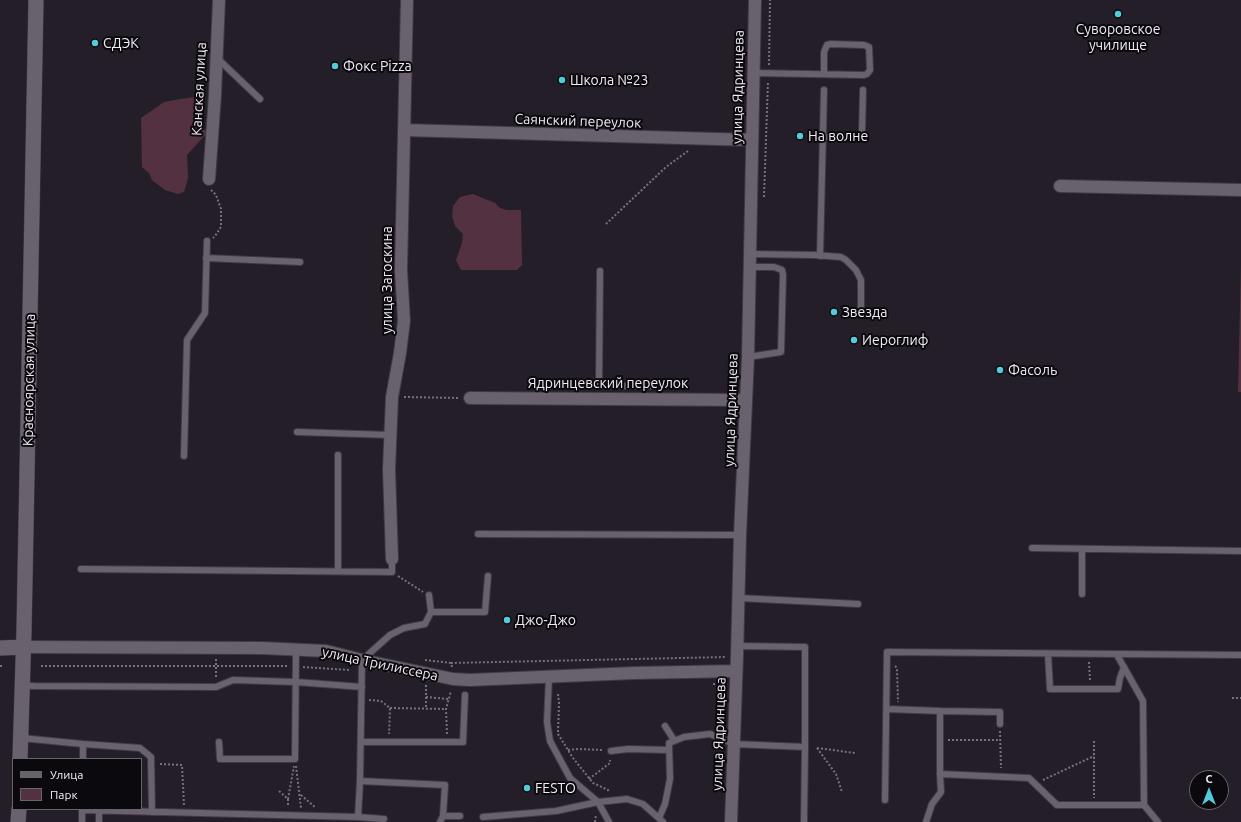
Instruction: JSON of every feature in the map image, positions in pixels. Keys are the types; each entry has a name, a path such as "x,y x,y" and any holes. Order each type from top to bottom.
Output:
{"street":[{"name":"Красноярская улица","path":"20,758 24,647 36,0"},
{"name":"Канская улица","path":"209,179 219,0"},
{"name":"улица Загоскина","path":"392,559 389,469 390,435 392,397 404,320 401,270 407,0"},
{"name":"улица Ядринцева","path":"731,822 738,646 740,535 748,357 756,0"},
{"name":"Саянский переулок","path":"404,130 752,140"},
{"path":"1060,186 1241,190"},
{"name":"Ядринцевский переулок","path":"470,398 746,400"},
{"name":"улица Трилиссера","path":"0,648 217,648 326,651 362,666 464,680 634,673 736,671"},
{"path":"18,822 19,810"}],"lane":[{"path":"754,73 824,74 867,74 870,70 869,47 864,44 827,45 824,52 824,74"},
{"path":"216,57 260,99"},
{"path":"820,256 824,90"},
{"path":"823,137 860,136 862,133 863,90"},
{"path":"184,456 187,340 205,313 207,241"},
{"path":"751,254 841,257 856,270 861,280 861,310"},
{"path":"206,258 300,262"},
{"path":"748,357 781,352 783,275 782,270 774,267 750,267"},
{"path":"600,271 599,386 655,386"},
{"path":"296,432 390,435"},
{"path":"338,455 338,571"},
{"path":"478,534 740,535"},
{"path":"1032,548 1241,551"},
{"path":"1082,549 1082,594"},
{"path":"81,569 392,572 392,559"},
{"path":"431,612 485,612 488,576"},
{"path":"358,817 362,666 390,635 404,628 425,624 431,612 429,595"},
{"path":"739,598 858,604"},
{"path":"738,646 805,646 804,822"},
{"path":"219,742 220,759 296,759 296,650"},
{"path":"885,800 887,652 1241,655"},
{"path":"1048,654 1050,689 1118,689 1124,667"},
{"path":"1117,655 1143,701 1144,805 1158,822"},
{"path":"549,677 547,722 550,741 570,778 598,802 609,822"},
{"path":"23,685 216,687 233,680 296,682 362,688"},
{"path":"361,742 463,742 464,695"},
{"path":"887,709 1000,712 1000,724"},
{"path":"926,822 932,804 941,792 940,711"},
{"path":"665,726 674,740"},
{"path":"482,817 556,811 598,802 627,799 643,804 661,820 670,779 669,743 674,740 684,736 710,734 734,744 805,747"},
{"path":"21,738 140,748 151,757 152,812"},
{"path":"83,744 83,758"},
{"path":"611,751 628,749 669,750"},
{"path":"940,774 1030,778 1057,805 1144,805"},
{"path":"360,781 445,785 441,819 460,816"},
{"path":"82,822 82,810 384,818"},
{"path":"98,810 99,822"},
{"path":"509,815 509,822"}],"path":[{"path":"764,199 769,73 770,0"},
{"path":"606,224 666,168 688,151"},
{"path":"207,241 215,236 221,227 221,209 216,196 209,188 209,179"},
{"path":"392,397 470,398"},
{"path":"392,572 429,595"},
{"path":"216,666 217,648"},
{"path":"1088,654 1091,689"},
{"path":"887,661 898,668 898,710"},
{"path":"41,666 362,666"},
{"path":"426,682 426,709"},
{"path":"447,742 446,709 452,687"},
{"path":"558,692 558,734 593,783 608,790 610,801"},
{"path":"426,696 448,699"},
{"path":"1232,698 1241,698"},
{"path":"361,700 381,701 390,708 446,709"},
{"path":"389,742 390,708"},
{"path":"940,740 1000,740 1001,777"},
{"path":"1094,741 1094,805"},
{"path":"805,747 855,753"},
{"path":"817,748 836,774 842,792"},
{"path":"568,750 578,749 611,751 610,763 580,786"},
{"path":"1035,784 1094,756"},
{"path":"279,791 288,799 296,759"},
{"path":"296,759 302,816"},
{"path":"151,763 182,765 184,813"},
{"path":"300,794 326,817"}],"green space":[{"path":"194,97 203,110 196,119 207,133 187,155 188,178 184,192 178,194 165,190 152,180 149,173 142,167 141,118 164,102"},
{"path":"473,194 495,203 500,208 506,210 521,210 522,265 517,270 461,270 456,260 462,243 463,234 455,226 452,216 453,206 460,197"},
{"path":"1241,262 1241,392 1238,392"}],"place":[{"name":"Суворовское училище","path":"1118,14"},
{"name":"СДЭК","path":"95,43"},
{"name":"Фокс Pizza","path":"335,66"},
{"name":"Школа №23","path":"562,80"},
{"name":"На волне","path":"800,136"},
{"name":"Звезда","path":"834,312"},
{"name":"Иероглиф","path":"854,340"},
{"name":"Фасоль","path":"1000,370"},
{"name":"Джо-Джо","path":"507,620"},
{"name":"FESTO","path":"527,788"}]}
